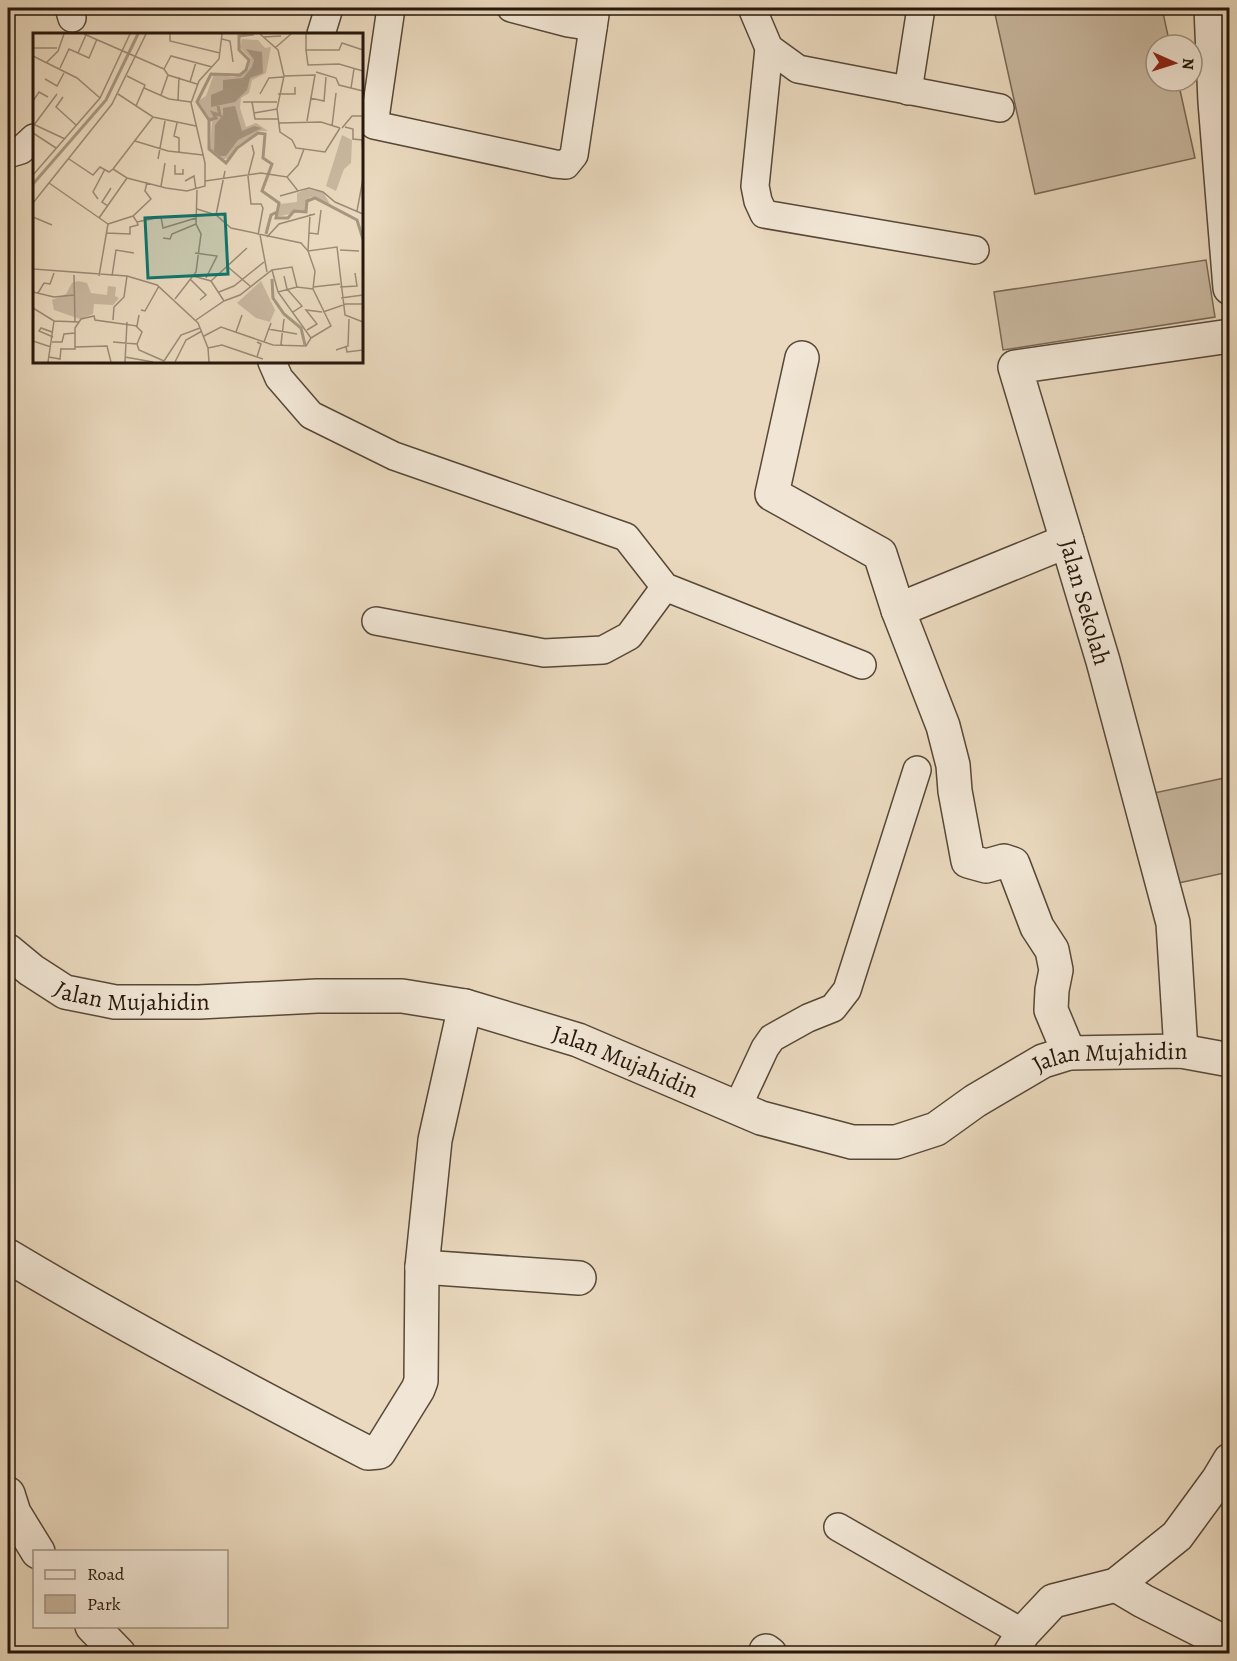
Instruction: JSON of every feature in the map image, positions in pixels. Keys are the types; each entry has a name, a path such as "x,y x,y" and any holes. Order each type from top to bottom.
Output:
{"street":[{"path":"1211,8 1215,102 1230,288"},
{"name":"Jalan Sekolah","path":"1181,1051 1173,924 1103,661 1016,367 1230,336"},
{"path":"802,358 772,494 880,554 898,610 943,726 953,765 955,791 968,861 986,866 1004,861 1013,864 1037,927 1052,950 1056,970 1051,1010 1069,1053"},
{"path":"898,610 1068,541"},
{"name":"Jalan Mujahidin","path":"8,951 31,970 65,992 115,1002 199,1002 317,996 391,996 465,1006 578,1040 761,1118 852,1142 896,1142 936,1129 975,1101 1042,1061 1069,1053 1181,1051 1230,1060"},
{"path":"8,1256 109,1316 225,1378 368,1453 379,1452 418,1389 421,1380 422,1267 435,1140 465,1006"},
{"path":"422,1267 579,1278"},
{"path":"1016,1643 1053,1601 1116,1585 1177,1536 1226,1475"},
{"path":"10,1508 37,1550"},
{"path":"1116,1585 1230,1645"},
{"path":"94,1628 119,1653"}],"lane":[{"path":"321,33 329,8"},
{"path":"392,8 368,123 566,165 574,155 595,17 568,23 511,8"},
{"path":"752,8 769,48 755,186 764,214 975,250"},
{"path":"908,91 921,8"},
{"path":"769,48 798,69 1000,108"},
{"path":"8,154 21,150 33,139"},
{"path":"272,363 279,378 311,415 394,456 626,537 665,587 862,665"},
{"path":"376,621 544,653 603,650 629,636 665,587"},
{"path":"737,1108 772,1038 808,1018 833,1008 847,990 917,770"},
{"path":"838,1527 1016,1643"}],"green space":[{"path":"1026,8 1162,8 1167,33 1144,33 1144,93 1181,93 1195,158 1035,194 995,14"},
{"path":"1206,260 1215,317 1003,350 994,292"},
{"path":"1229,777 1229,872 1174,884 1154,793"}]}
